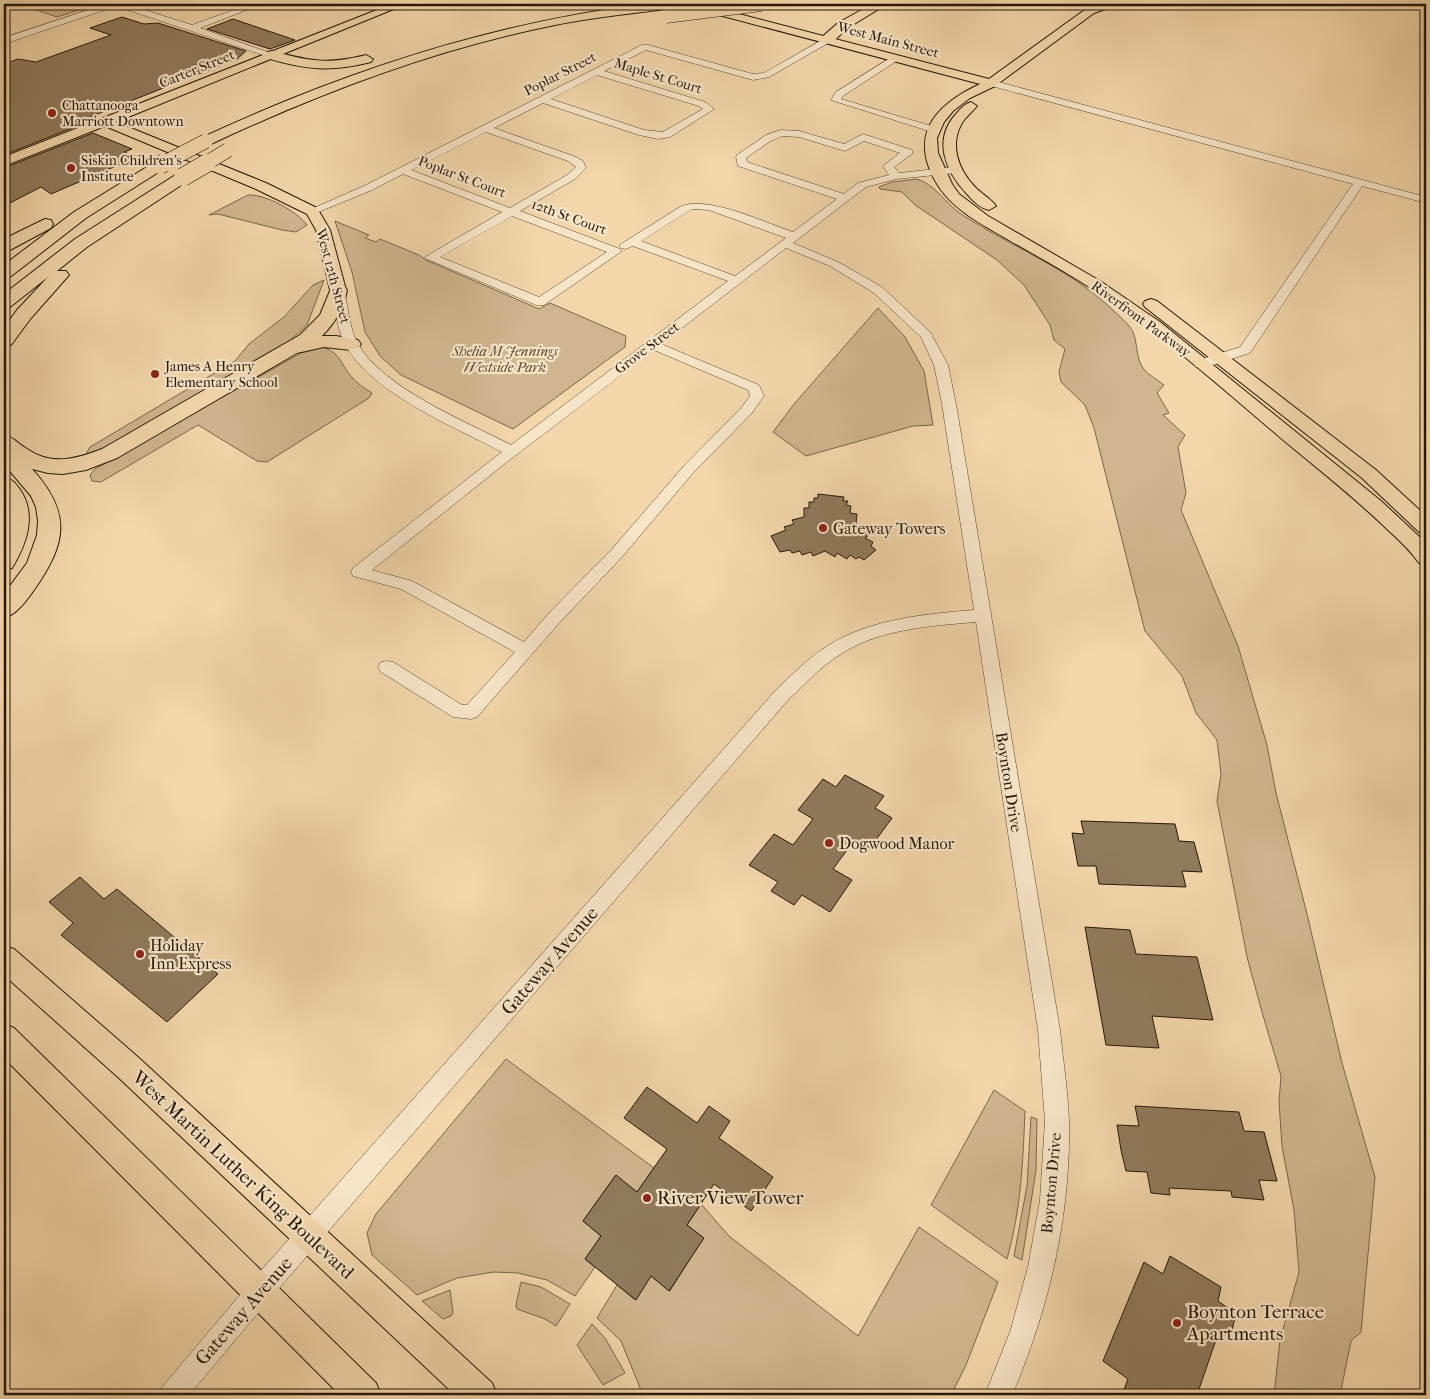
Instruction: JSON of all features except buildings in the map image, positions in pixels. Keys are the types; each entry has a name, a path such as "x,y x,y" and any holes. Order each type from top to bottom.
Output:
{"highway":[{"path":"497,21 564,11 675,4"},
{"path":"439,64 529,38 587,27 761,4"},
{"path":"827,40 842,26 881,4"},
{"path":"4,273 74,220 127,184 206,141 305,96 350,78 413,57 548,22 646,5"},
{"path":"272,55 302,65 321,67 344,64 376,55"},
{"path":"4,303 41,272 132,208 234,147"},
{"path":"4,246 88,200 127,184"},
{"path":"4,341 47,287 73,262 110,233 132,208"},
{"path":"4,315 41,272"},
{"path":"4,441 23,458 39,465 60,467 90,462 126,445 307,339 323,324 334,307 338,290"},
{"path":"288,351 322,340 331,339 351,344"},
{"path":"4,451 43,498 50,519 49,532 41,557 20,591 4,609"},
{"path":"4,484 16,501 18,519 10,551 4,562"}],"main road":[{"name":"Carter Street","path":"4,162 401,4"},
{"name":"West Main Street","path":"689,4 991,83"},
{"name":"Riverfront Parkway","path":"1110,4 1092,8 991,83 966,95 938,120 931,138 931,153 945,185 954,198 983,219 1095,284 1154,325 1374,505 1426,558"},
{"name":"Riverfront Parkway","path":"991,83 980,99 963,112 954,123 949,138 948,152 955,170 965,185 988,206 1120,283"},
{"name":"West 12th Street","path":"104,122 262,186 312,211 323,230 338,290"},
{"name":"Riverfront Parkway","path":"1135,294 1369,474 1426,527"},
{"name":"West Martin Luther King Boulevard","path":"4,958 129,1068 480,1395"},
{"path":"4,1038 364,1395"}],"street":[{"path":"4,41 113,4"},
{"path":"119,4 272,55"},
{"path":"190,28 258,4"},
{"name":"Poplar Street","path":"312,211 350,196 645,47 744,75 761,76 827,40"},
{"path":"895,58 839,94 836,100 934,130"},
{"name":"Maple St Court","path":"542,99 642,133 658,136 666,135 709,109 702,104 596,72"},
{"path":"991,83 1426,200"},
{"path":"485,128 572,159 579,163 581,168 511,212"},
{"path":"846,198 752,169 742,164 741,157 774,135 783,133 794,133 845,148 863,137 908,152 888,166 896,176"},
{"name":"Poplar St Court","path":"402,170 511,212"},
{"name":"Grove Street","path":"526,651 406,586 359,572 512,451 862,185 896,176 955,170"},
{"path":"1201,364 1245,350 1359,182"},
{"name":"Boynton Drive","path":"616,251 684,209 700,206 710,207 790,240 878,290 926,334 942,365 1049,1030 1057,1130 1051,1220 1031,1308 998,1395"},
{"name":"12th St Court","path":"511,212 616,251 540,302 431,257 511,212"},
{"path":"632,242 738,281"},
{"name":"West 12th Street","path":"338,290 351,344 364,362 388,384 512,451"},
{"path":"387,667 459,712 471,712 555,617 617,553 688,470 746,411 757,396 754,388 652,344"},
{"name":"Gateway Avenue","path":"172,1395 259,1292 782,695 814,665 840,646 876,632 924,620 983,615"}],"green space":[{"path":"19,4 98,4 57,17"},
{"path":"917,179 930,185 961,214 1063,272 1101,299 1122,318 1133,332 1139,360 1143,368 1164,385 1157,393 1169,413 1163,415 1185,435 1178,447 1186,493 1181,510 1238,646 1267,745 1276,793 1342,1063 1375,1177 1361,1332 1351,1341 1340,1395 1274,1395 1280,1340 1299,1272 1294,1210 1282,1146 1279,1102 1281,1076 1247,957 1217,801 1221,774 1217,740 1196,713 1182,676 1145,631 1094,428 1085,405 1061,382 1059,372 1065,349 1054,340 1050,325 1024,285 997,260 915,205 902,192 880,189 879,187 892,182"},
{"path":"248,195 263,197 280,204 296,214 307,225 296,232 218,214 209,215"},
{"name":"Shelia M Jennings Westside Park","path":"335,221 369,235 365,238 376,242 380,239 539,309 550,303 626,336 625,347 513,429 401,375 380,356 365,332 352,272"},
{"path":"324,280 307,325 272,357 130,440 88,455 87,452 90,447 235,361 249,344 284,317 313,285"},
{"path":"878,308 905,337 924,371 933,425 913,426 806,456 773,432 795,403"},
{"path":"322,347 333,352 352,378 372,393 369,398 267,462 257,461 198,425 101,482 92,481 90,475 95,469 301,353"},
{"path":"506,1059 654,1168 637,1192 615,1176 583,1221 601,1236 585,1259 595,1267 575,1296 547,1280 518,1273 494,1272 457,1278 417,1295 372,1255 367,1233 376,1214"},
{"path":"994,1090 1025,1111 1018,1204 1007,1259 931,1205"},
{"path":"1031,1117 1037,1119 1036,1170 1022,1260 1014,1256 1027,1186"},
{"path":"701,1204 729,1236 858,1336 919,1227 998,1282 966,1365 951,1395 643,1395 621,1341 597,1318 617,1285 635,1300 651,1276 670,1291 703,1238 687,1225"},
{"path":"521,1282 541,1287 570,1304 556,1326 545,1319 517,1309 516,1305"},
{"path":"450,1290 453,1312 451,1316 443,1319 422,1301"},
{"path":"592,1324 605,1338 625,1373 603,1385 577,1345"}],"place":[{"name":"Chattanooga Marriott Downtown","path":"52,113"},
{"name":"Siskin Children's Institute","path":"71,168"},
{"name":"James A Henry Elementary School","path":"155,374"},
{"name":"Gateway Towers","path":"823,528"},
{"name":"Dogwood Manor","path":"829,843"},
{"name":"Holiday Inn Express","path":"140,954"},
{"name":"River View Tower","path":"647,1198"},
{"name":"Boynton Terrace Apartments","path":"1177,1323"}]}
